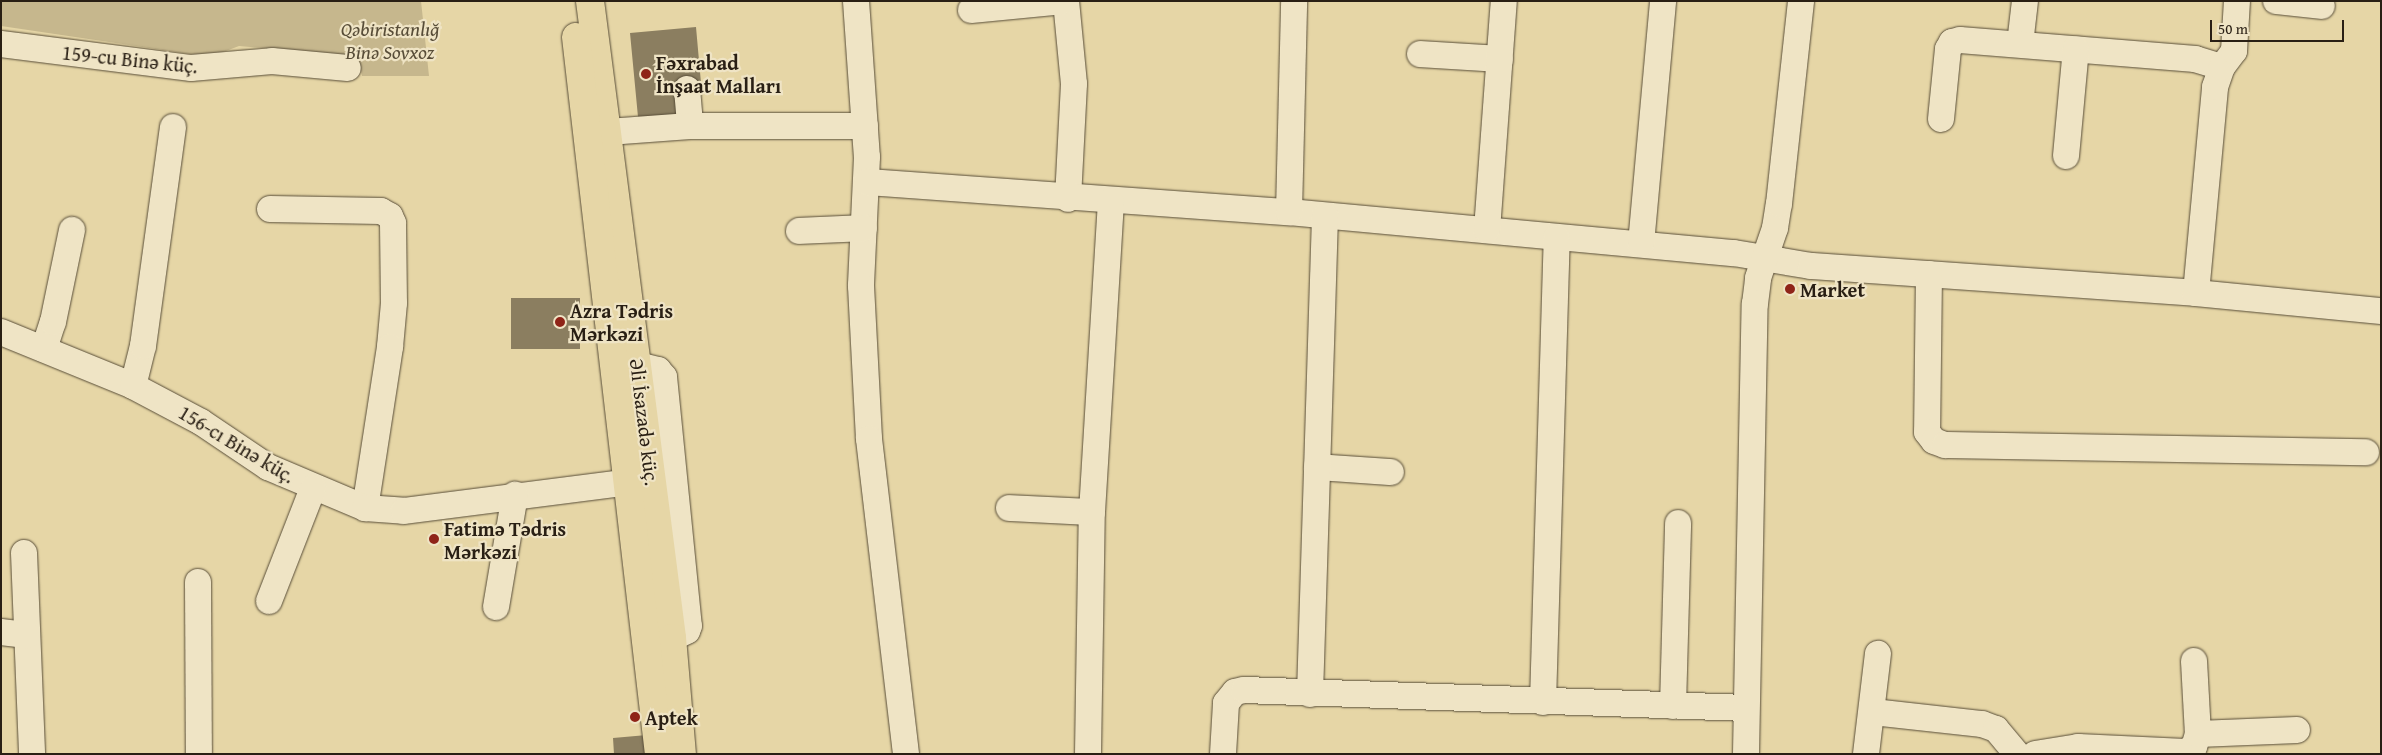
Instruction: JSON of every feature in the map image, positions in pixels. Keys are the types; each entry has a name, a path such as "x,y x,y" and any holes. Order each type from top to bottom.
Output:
{"main road":[{"name":"Əli İsazadə küç.","path":"572,1 598,132 638,365 672,638 682,754"},
{"name":"Əli İsazadə küç.","path":"590,1 598,132 630,482 659,754"}],"street":[{"path":"856,1 867,182 861,286 869,439 902,697 906,754"},
{"path":"971,10 1065,1 1074,84 1068,199"},
{"path":"1289,212 1294,1"},
{"path":"1487,230 1504,1"},
{"path":"1641,244 1663,1"},
{"path":"1746,754 1755,304 1765,256 1775,228 1779,204 1801,1"},
{"path":"2020,44 2025,1"},
{"path":"2196,293 2215,87 2222,67 2234,51 2237,1"},
{"path":"2276,1 2322,6"},
{"path":"1941,118 1948,49 1952,42 1960,40 2195,59 2222,67"},
{"name":"159-cu Binə küç.","path":"1,44 191,68 272,61 348,68"},
{"path":"2066,156 2076,48"},
{"path":"1420,54 1500,59"},
{"path":"687,89 690,126"},
{"path":"598,132 690,126 865,126"},
{"path":"133,386 143,346 173,127"},
{"path":"867,182 1068,199 1289,212 1765,256 1811,266 2196,293 2381,311"},
{"path":"1088,754 1092,512 1111,202"},
{"path":"270,209 381,211 390,216 393,223 394,303 390,347 365,508"},
{"path":"1310,694 1325,216"},
{"path":"799,231 864,228"},
{"path":"44,348 53,322 72,230"},
{"path":"1543,702 1557,238"},
{"path":"1929,274 1927,432 1934,441 1944,445 2366,452"},
{"name":"156-cı Binə küç.","path":"2,334 44,348 133,386 201,422 268,466 313,488 365,508 404,511 515,495 630,482"},
{"path":"1317,467 1391,472"},
{"path":"269,601 313,488"},
{"path":"496,607 515,495"},
{"path":"1010,508 1092,512"},
{"path":"1673,706 1678,523"},
{"path":"24,552 32,754"},
{"path":"198,582 199,754"},
{"path":"1,632 28,635"},
{"path":"1866,754 1873,712 1878,654"},
{"path":"2034,754 2078,747 2185,752 2194,747 2198,734 2194,660"},
{"path":"1223,754 1223,711 1235,692 1244,690 1310,694 1746,708"},
{"path":"1873,712 1982,724 1996,729 2016,754"},
{"path":"2198,734 2297,730"}],"green space":[{"name":"Qəbiristanlığ Binə Sovxoz","path":"1,1 421,1 429,76 362,76 358,56 239,46 210,57 1,26"}],"building":[{"path":"696,27 701,83 676,85 679,114 638,117 630,33"},
{"path":"511,298 580,298 580,349 511,349"},
{"path":"647,735 649,754 614,754 613,738"}],"place":[{"name":"Fəxrabad İnşaat Malları","path":"646,74"},
{"name":"Market","path":"1790,289"},
{"name":"Azra Tədris Mərkəzi","path":"560,322"},
{"name":"Fatimə Tədris Mərkəzi","path":"434,539"},
{"name":"Aptek","path":"635,717"}]}
